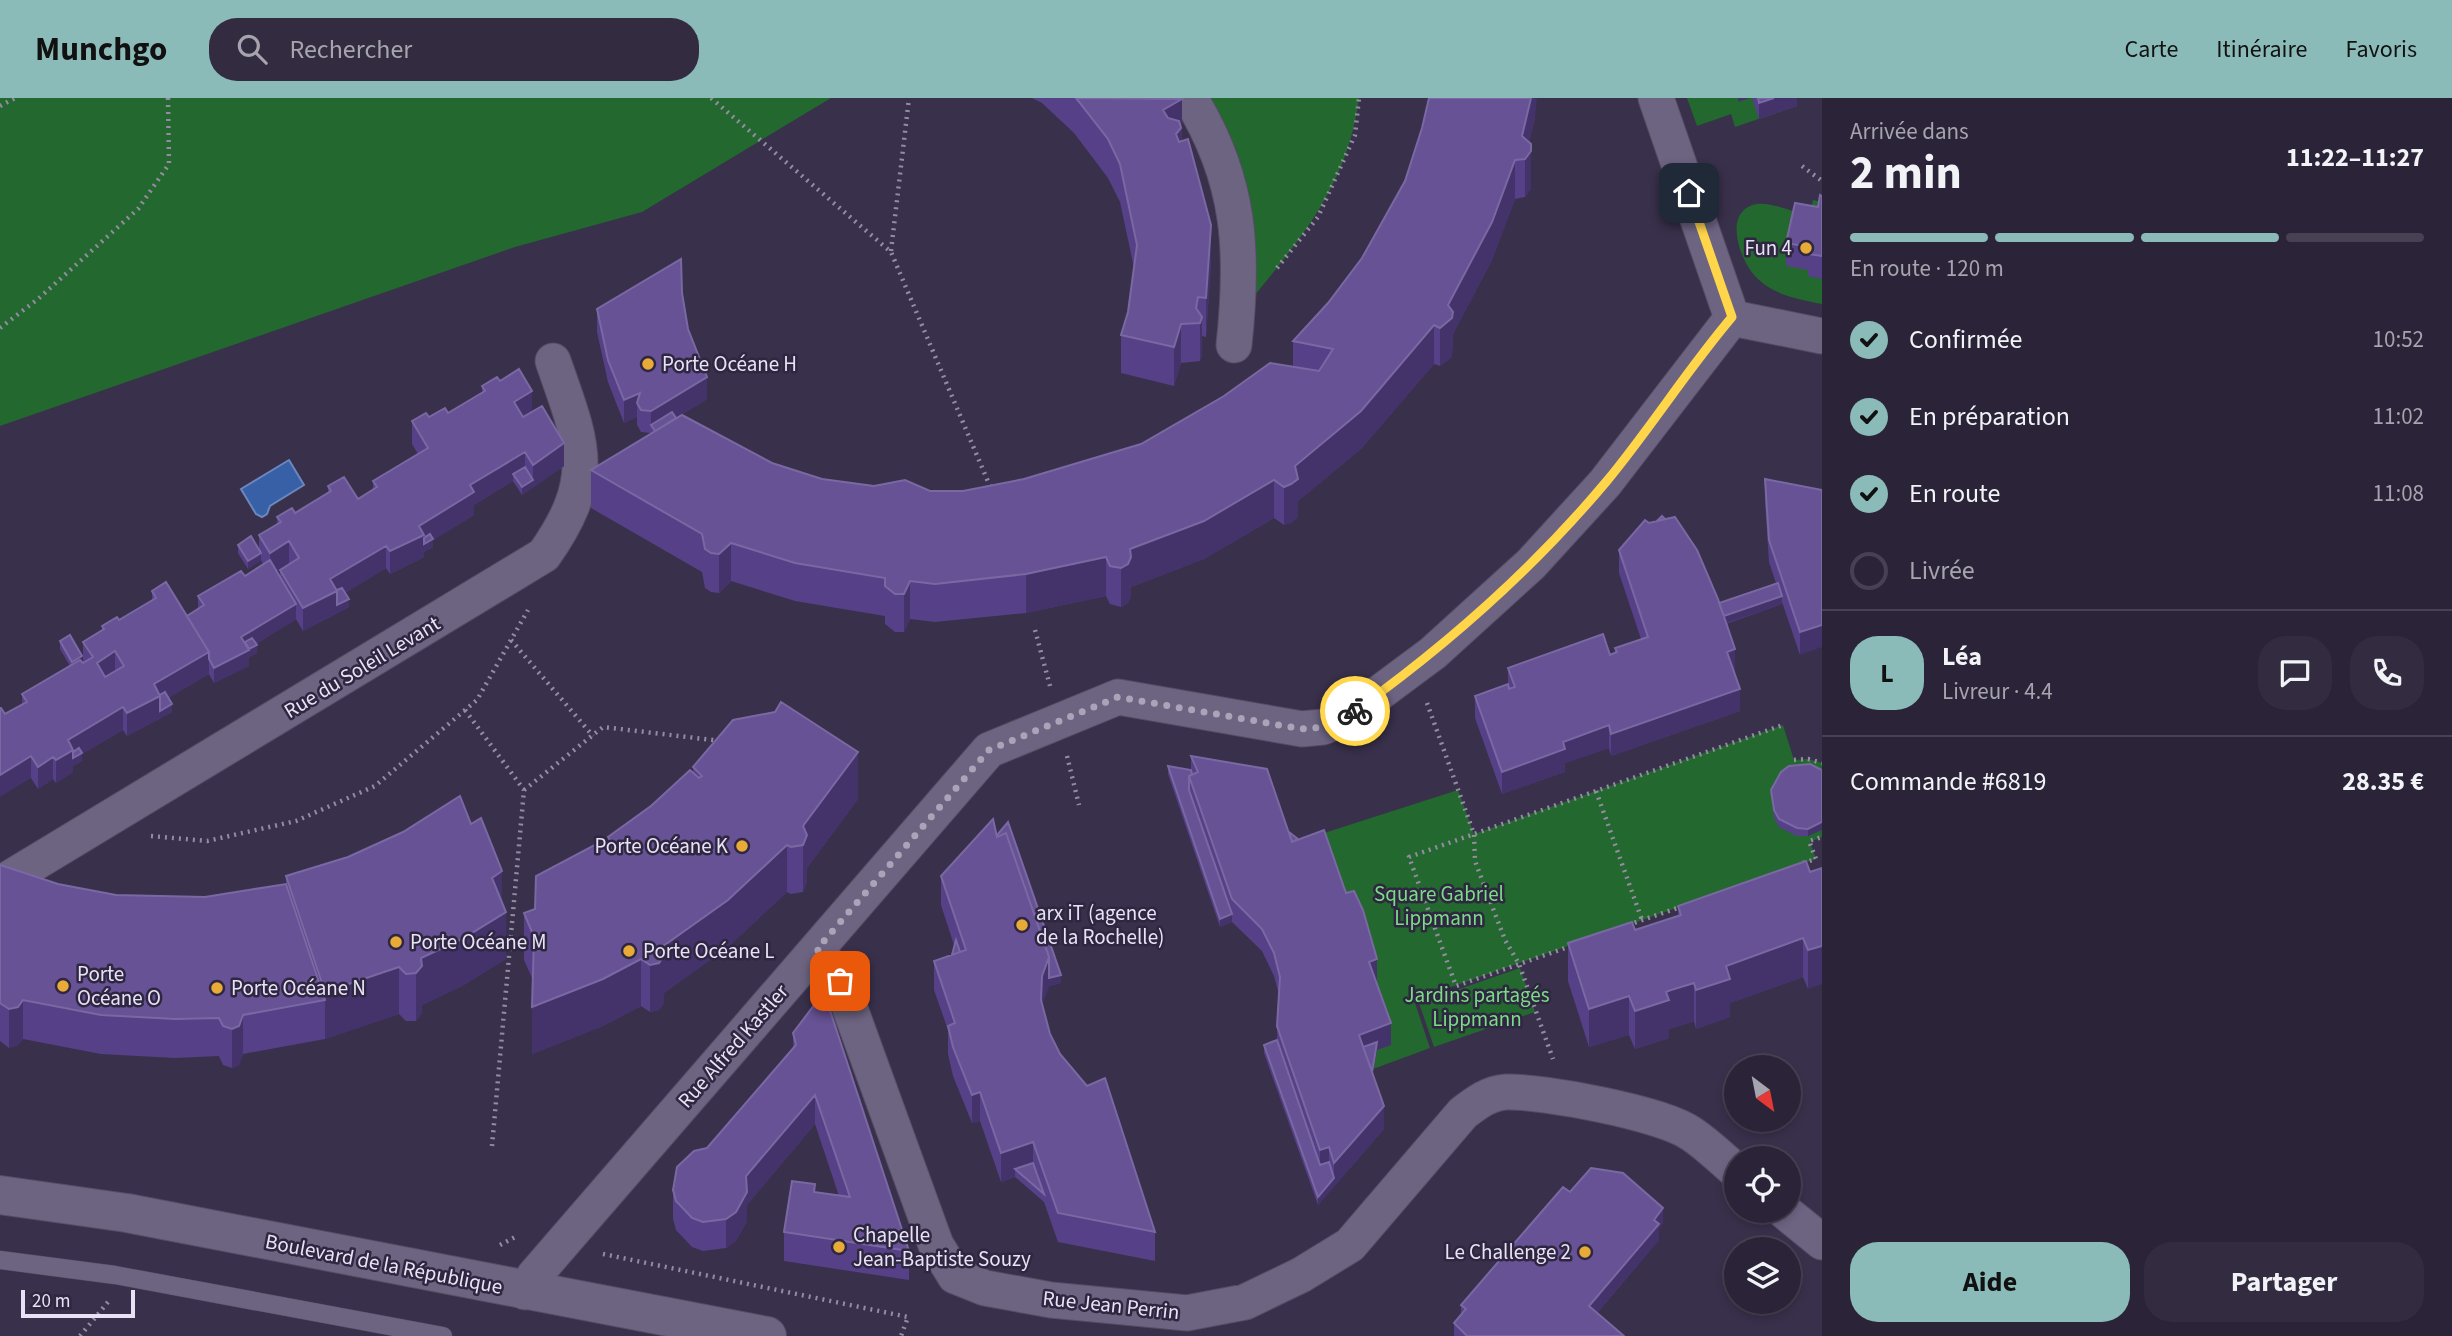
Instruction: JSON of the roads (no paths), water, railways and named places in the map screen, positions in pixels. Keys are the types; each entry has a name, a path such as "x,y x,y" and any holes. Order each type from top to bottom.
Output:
{"main road":[{"name":"Boulevard de la République","path":"0,1195 127,1213 525,1292 767,1336"}],"street":[{"path":"1190,98 1208,127 1237,217 1240,272 1236,331"},
{"path":"1656,98 1732,317 1822,336"},
{"name":"Rue Alfred Kastler","path":"525,1292 534,1276 989,750 1118,697 1277,726 1323,727 1347,717 1414,667 1485,607 1571,521 1605,482 1732,317"},
{"name":"Rue du Soleil Levant","path":"0,884 544,555 567,522 582,475 577,429 553,361"},
{"name":"Rue Jean Perrin","path":"817,949 840,981 936,1245 955,1276 985,1288 1051,1300 1187,1313 1245,1302 1301,1275 1350,1245 1463,1113 1482,1098 1505,1092 1568,1100 1642,1115 1689,1131 1724,1161"},
{"path":"1799,1223 1822,1242"}],"lane":[{"path":"0,1260 115,1275 443,1336"}],"water":[{"path":"289,460 304,485 270,506 267,514 262,517 256,514 241,489"}],"place":[{"name":"Fun 4","path":"1806,248"},
{"name":"Porte Océane H","path":"648,364"},
{"name":"Porte Océane K","path":"742,846"},
{"name":"arx iT (agence de la Rochelle)","path":"1022,925"},
{"name":"Porte Océane M","path":"396,942"},
{"name":"Porte Océane L","path":"629,951"},
{"name":"Porte Océane O","path":"63,986"},
{"name":"Porte Océane N","path":"217,988"},
{"name":"Chapelle Jean-Baptiste Souzy","path":"839,1247"},
{"name":"Le Challenge 2","path":"1585,1252"}],"park label":[{"name":"Square Gabriel Lippmann","path":"1439,906"},
{"name":"Jardins partagés Lippmann","path":"1477,1007"}]}
